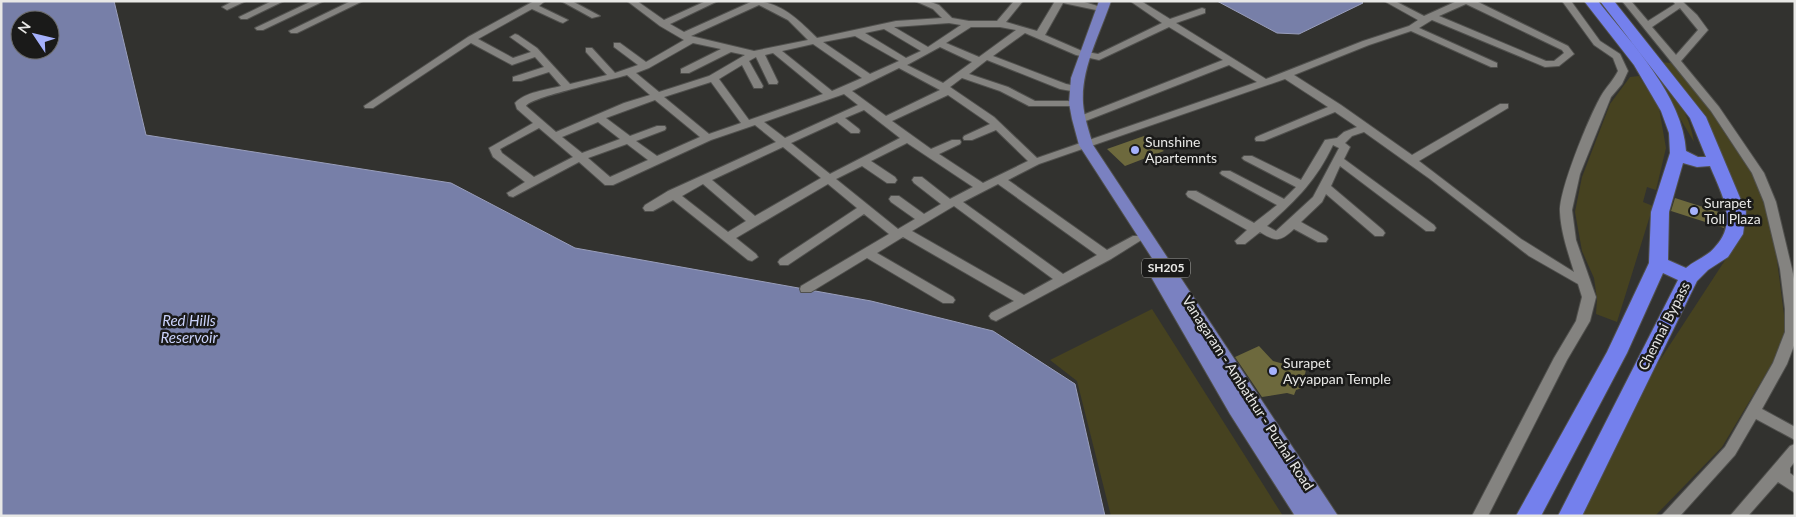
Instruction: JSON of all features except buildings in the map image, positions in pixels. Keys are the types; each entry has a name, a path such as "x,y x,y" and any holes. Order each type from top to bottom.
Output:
{"highway":[{"path":"1528,516 1617,353 1658,263 1660,212 1678,153 1677,133 1669,111 1640,64 1591,1"},
{"name":"Chennai Bypass","path":"1570,516 1689,277 1701,265 1721,253 1734,234 1738,212 1698,117 1662,68 1607,1"},
{"path":"1678,153 1695,162 1710,162 1716,158"},
{"path":"1658,263 1689,277"}],"main road":[{"name":"Vanagaram - Ambathur - Puzhal Road","path":"1100,3 1071,94 1076,102 1083,146 1218,362 1328,516"},
{"path":"1071,94 1083,146"},
{"path":"1115,198 1137,239 1218,362 1237,409 1307,516"}],"street":[{"path":"227,7 242,1"},
{"path":"244,17 280,1"},
{"path":"260,28 320,1"},
{"path":"565,1 596,16"},
{"path":"632,1 663,24 688,37 753,56 773,82"},
{"path":"663,24 714,1"},
{"path":"919,1 942,6 949,20"},
{"path":"1000,24 1019,1"},
{"path":"1039,36 1060,1"},
{"path":"1066,1 1100,3"},
{"path":"1134,1 1171,22 1264,82"},
{"path":"806,289 951,202 1035,162 1158,121 1286,75 1366,43 1412,28 1428,18 1466,1 1565,48 1569,54 1556,64 1545,64 1428,18 1388,1"},
{"path":"1480,516 1561,358 1583,321 1589,297 1570,240 1566,210 1574,174 1606,96 1617,84 1623,71 1617,56 1597,43 1566,1"},
{"path":"1626,1 1715,109 1758,173 1770,202 1786,269 1792,309 1792,332 1780,364 1754,411 1730,451 1669,516"},
{"path":"294,31 358,2"},
{"path":"869,78 815,40 791,18 761,2 688,37 646,66 629,72 567,86 526,99 520,103 539,124 556,136 579,158 609,182 707,138 832,96 928,51 969,24"},
{"path":"1646,26 1679,3 1694,16 1703,30 1675,62"},
{"path":"369,106 470,39 536,4 564,20"},
{"path":"556,136 598,117 655,96 713,78 753,56 815,40 887,27 949,20 969,24 1000,24 1024,29 1083,54 1099,57 1171,22 1202,11"},
{"path":"887,27 928,51"},
{"path":"1412,28 1494,65"},
{"path":"884,121 946,88 1024,29"},
{"path":"857,33 946,88 997,126 1035,162"},
{"path":"515,37 537,52 567,86"},
{"path":"470,39 512,62 537,52"},
{"path":"940,44 1071,94"},
{"path":"617,45 646,66"},
{"path":"685,71 729,49"},
{"path":"589,50 613,76"},
{"path":"775,50 832,96"},
{"path":"753,56 758,86"},
{"path":"1079,120 1230,61"},
{"path":"517,80 552,68"},
{"path":"629,72 655,96 707,138"},
{"path":"962,75 1004,89 1033,104 1071,94"},
{"path":"1286,75 1337,107 1412,160 1545,262 1585,282"},
{"path":"713,78 751,122 830,178 865,208 900,232 1023,300"},
{"path":"845,90 907,138 981,187"},
{"path":"648,208 672,194 866,105"},
{"path":"1412,160 1504,106"},
{"path":"1260,139 1337,107"},
{"path":"598,117 627,141 656,161"},
{"path":"838,118 855,131"},
{"path":"532,181 497,155 494,148 539,124"},
{"path":"968,138 997,126"},
{"path":"513,193 532,181 579,158 661,128"},
{"path":"1338,143 1348,134 1365,128"},
{"path":"728,237 830,178 907,138"},
{"path":"930,154 956,142"},
{"path":"1192,194 1257,227 1275,236 1280,235 1318,199 1345,147 1338,143 1329,142 1303,186 1286,204 1257,227 1240,241"},
{"path":"1248,158 1303,186"},
{"path":"1339,160 1430,228"},
{"path":"863,161 891,180"},
{"path":"1226,173 1286,204"},
{"path":"704,179 754,222"},
{"path":"999,179 1107,256"},
{"path":"918,180 1061,279"},
{"path":"1324,187 1379,233"},
{"path":"672,194 752,257"},
{"path":"895,199 923,219"},
{"path":"784,262 865,208"},
{"path":"1293,223 1322,239"},
{"path":"996,316 1137,239"},
{"path":"866,252 948,300"},
{"path":"1754,411 1795,434"},
{"path":"1738,516 1795,450"},
{"path":"1782,466 1782,476 1795,486"}],"shaded area":[{"path":"1595,1 1603,1 1658,68 1681,105 1690,124 1694,142 1661,86"},
{"path":"1661,62 1671,63 1712,109 1753,171 1765,202 1775,245 1786,330 1773,362 1722,447 1655,516 1582,516 1645,383 1733,248 1743,214"},
{"path":"1639,76 1659,108 1666,148 1656,190 1647,187 1643,202 1653,206 1617,322 1596,314 1597,299 1594,278 1582,251 1575,212 1582,177 1610,104 1630,77"},
{"path":"1152,309 1283,516 1111,516 1077,381 1050,360"}],"water":[{"name":"Red Hills Reservoir","path":"1,1 114,1 146,135 451,183 575,248 871,301 993,331 1075,384 1105,516 1,516"},
{"path":"1217,1 1361,1 1363,3 1299,34 1277,33"}],"place":[{"name":"Sunshine Apartemnts","path":"1135,150"},
{"name":"Surapet Toll Plaza","path":"1694,211"},
{"name":"Surapet Ayyappan Temple","path":"1273,371"}]}
